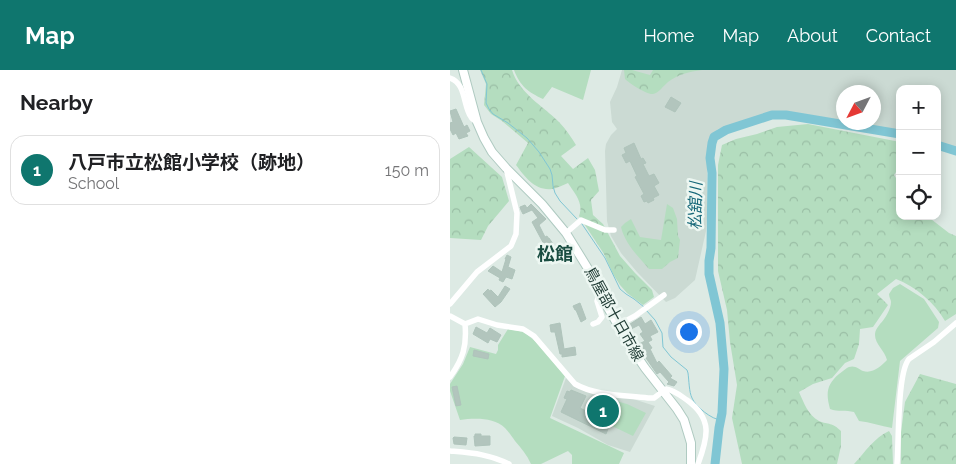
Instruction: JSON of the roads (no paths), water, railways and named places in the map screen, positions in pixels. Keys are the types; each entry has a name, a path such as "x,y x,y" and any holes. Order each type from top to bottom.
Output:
{"main road":[{"name":"鳥屋部十日市線","path":"463,70 477,122 492,152 542,204 566,233 590,272 601,296 645,368 684,420 691,443 691,464"}],"street":[{"path":"450,78 460,85 471,117 477,122"},
{"path":"450,304 477,272 511,246 516,234 517,213 506,168"},
{"path":"566,233 581,220 605,230 614,230"},
{"path":"618,325 635,316 664,295"},
{"path":"593,324 602,317 597,301 601,296"},
{"path":"450,316 465,324 478,319 497,325 523,329 534,336 575,384 583,388 595,392 648,398 654,398 668,389 688,401 696,408 706,422 707,431 698,464"},
{"path":"897,464 900,403 906,363 947,332 956,322"},
{"path":"450,377 466,347 465,324"},
{"path":"450,451 478,453 500,459 509,464"}],"waterway":[{"path":"481,70 487,84 486,103 489,109 493,114 527,138 539,152 550,169 555,193 577,219"},
{"name":"松舘川","path":"715,464 722,413 724,369 720,323 709,274 712,173 710,158 714,137 726,130 772,115 786,115 896,133"},
{"name":"松舘川","path":"941,146 956,151"},
{"path":"582,224 605,258 620,289 644,307"},
{"path":"646,310 655,320 662,333 663,347 671,357 687,370 690,393 694,401 709,415 721,420"}],"place":[{"name":"八戸市立松館小学校（跡地）","path":"603,411"}],"district":[{"name":"松館","path":"555,254"}]}
